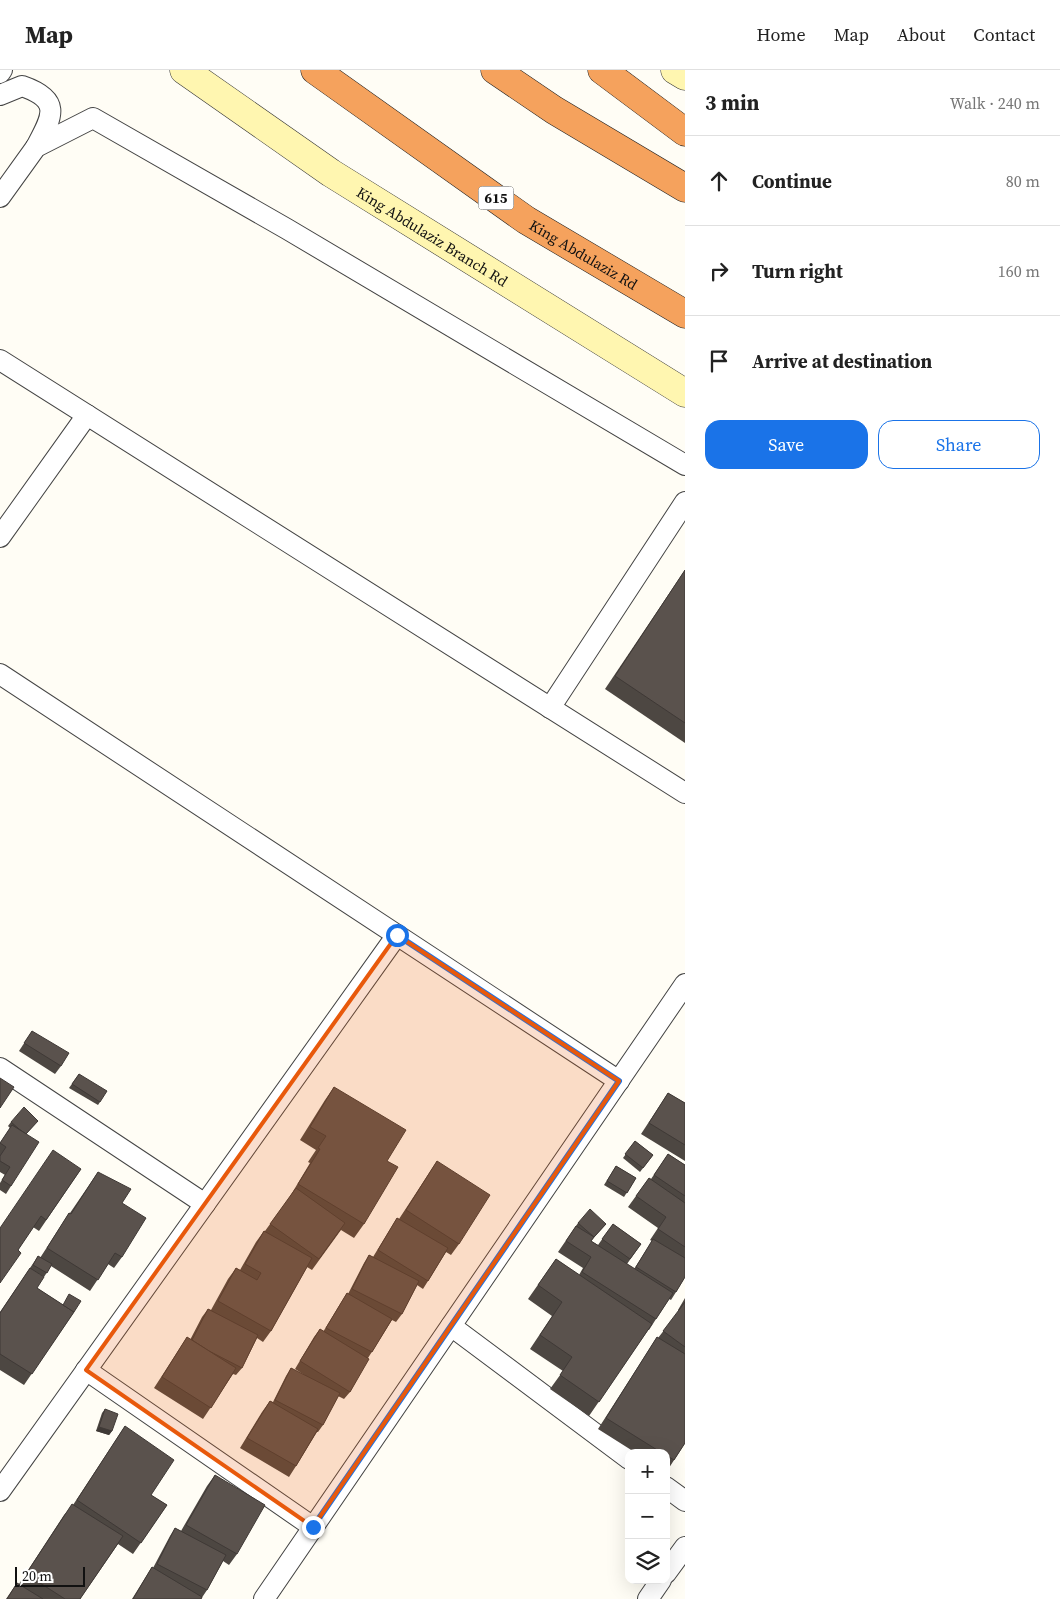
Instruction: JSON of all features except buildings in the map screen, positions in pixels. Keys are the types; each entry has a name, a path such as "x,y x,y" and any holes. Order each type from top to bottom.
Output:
{"highway":[{"name":"King Abdulaziz Rd","path":"315,70 526,220 685,314"},
{"path":"495,70 554,110 685,188"},
{"path":"602,70 685,132"}],"main road":[{"name":"King Abdulaziz Branch Rd","path":"184,70 331,173 685,394"},
{"path":"675,70 685,76"}],"street":[{"path":"0,95 22,86 38,91 49,103 51,118 36,147 0,197"},
{"path":"36,147 93,118 287,229 685,465"},
{"path":"0,360 685,793"},
{"path":"0,537 87,415"},
{"path":"550,708 685,502"},
{"path":"0,674 619,1081"},
{"path":"4,1479 86,1370 397,935"},
{"path":"264,1599 685,984"},
{"path":"0,1068 205,1204"},
{"path":"451,1326 625,1456"},
{"path":"86,1370 313,1527"},
{"path":"670,1490 685,1501"},
{"path":"670,1568 685,1547"},
{"path":"648,1599 658,1584"}],"highlighted area":[{"path":"397,935 619,1081 313,1527 86,1370"}],"route":[{"path":"313,1527 619,1081 397,935"}]}
